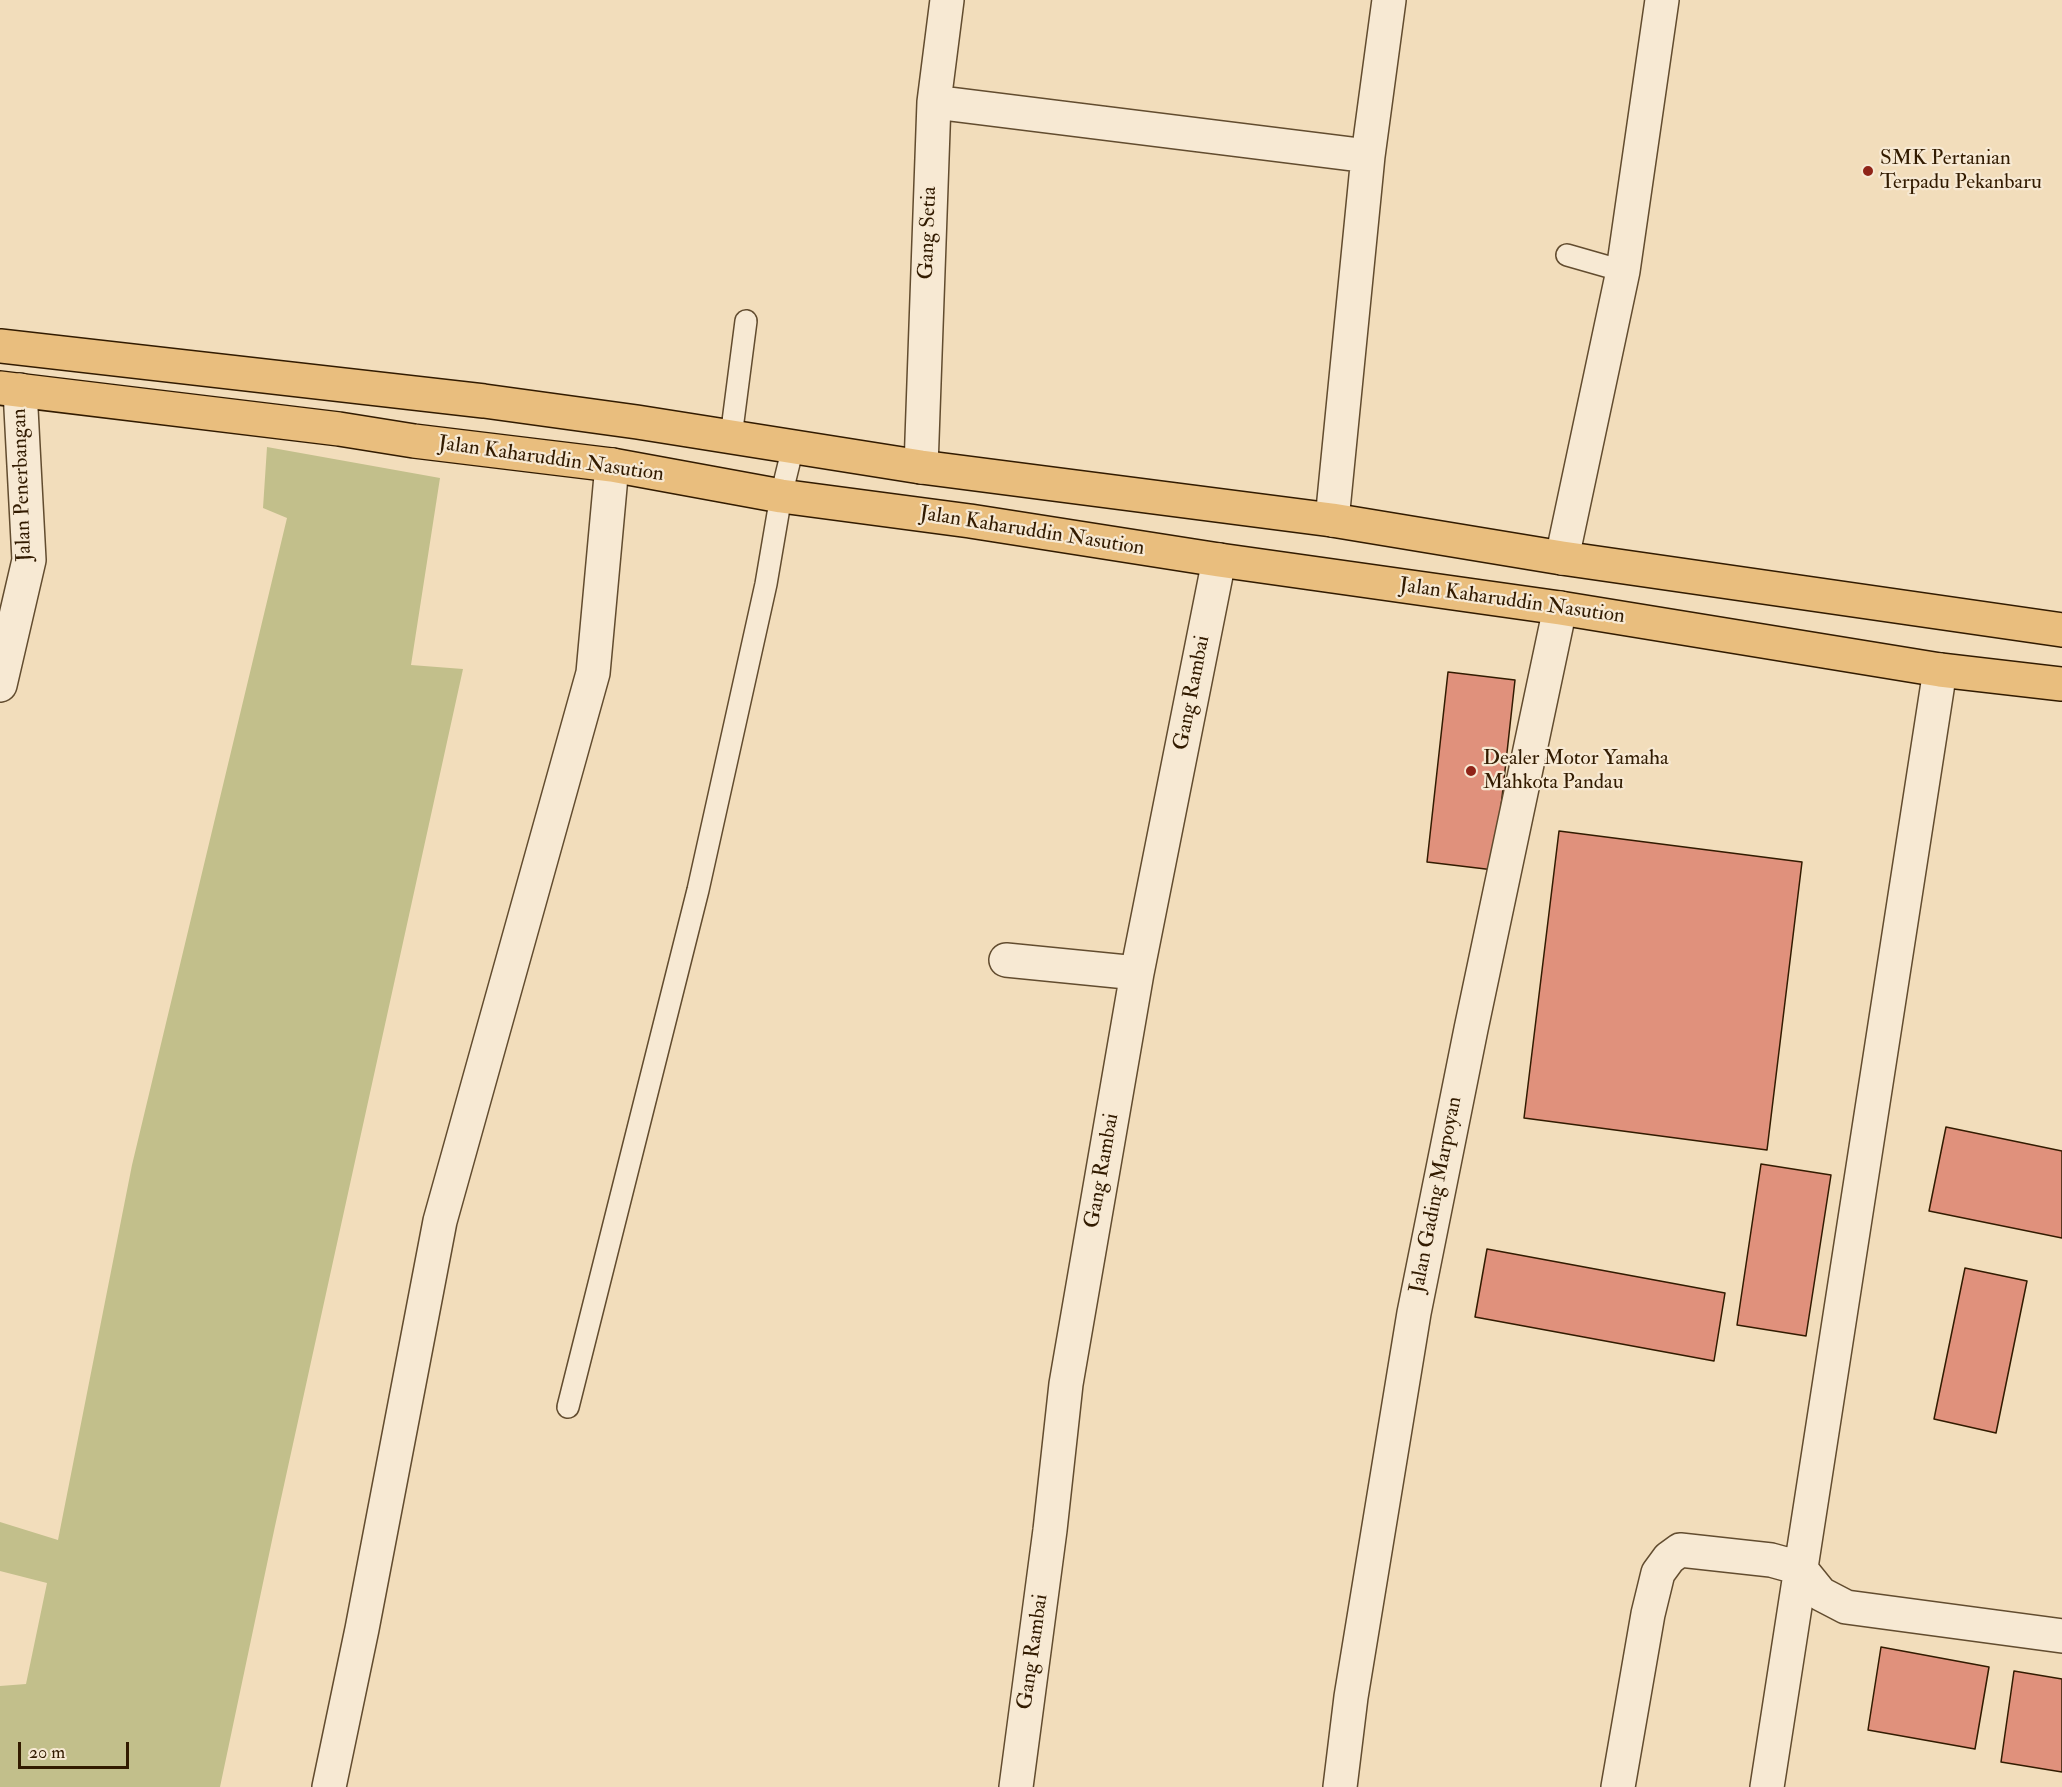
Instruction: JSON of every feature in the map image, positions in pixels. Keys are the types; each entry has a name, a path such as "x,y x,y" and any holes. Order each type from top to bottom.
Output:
{"highway":[{"path":"0,346 484,401 921,467 1332,520 1562,558 2062,630"},
{"name":"Jalan Kaharuddin Nasution","path":"10,389 612,465 781,496 970,521 1219,560 1560,608 1940,670 2062,684"},
{"path":"612,465 614,419"}],"street":[{"name":"Gang Setia","path":"921,467 934,102 947,0"},
{"path":"1332,520 1368,156 1389,0"},
{"path":"1562,558 1623,271 1662,0"},
{"path":"934,102 1368,156"},
{"name":"Jalan Penerbangan","path":"0,685 29,560 10,389"},
{"path":"329,1787 362,1629 440,1221 594,673 612,465"},
{"path":"0,578 29,560"},
{"name":"Gang Rambai","path":"1016,1787 1050,1530 1066,1384 1137,973 1219,560"},
{"name":"Jalan Gading Marpoyan","path":"1340,1787 1351,1697 1413,1313 1560,608"},
{"path":"1767,1787 1940,670"},
{"path":"1006,960 1137,973"},
{"path":"1618,1787 1648,1614 1658,1573 1669,1558 1680,1550 1771,1560 1800,1568 1821,1594 1846,1607 2062,1636"}],"lane":[{"path":"1567,255 1623,271"},
{"path":"731,437 746,321"},
{"path":"568,1407 698,890 766,584 781,496 793,447"}],"shaded area":[{"path":"267,447 440,478 411,665 463,669 220,1787 0,1787 0,1686 26,1684 47,1583 0,1571 0,1522 58,1540 132,1165 287,518 263,508"}],"building":[{"name":"Dealer Motor Yamaha Mahkota Pandau","path":"1448,672 1515,680 1494,870 1427,862"},
{"path":"1559,831 1802,862 1767,1150 1524,1118"},
{"path":"1946,1127 2062,1151 2062,1238 1929,1211"},
{"path":"1761,1164 1831,1175 1806,1336 1737,1325"},
{"path":"1487,1249 1725,1293 1714,1361 1475,1317"},
{"path":"1965,1268 2027,1281 1996,1433 1934,1419"},
{"path":"1881,1647 1989,1667 1975,1749 1868,1730"},
{"path":"2014,1671 2062,1679 2062,1772 2001,1762"}],"place":[{"name":"SMK Pertanian Terpadu Pekanbaru","path":"1868,171"},
{"name":"Dealer Motor Yamaha Mahkota Pandau","path":"1471,771"}]}
